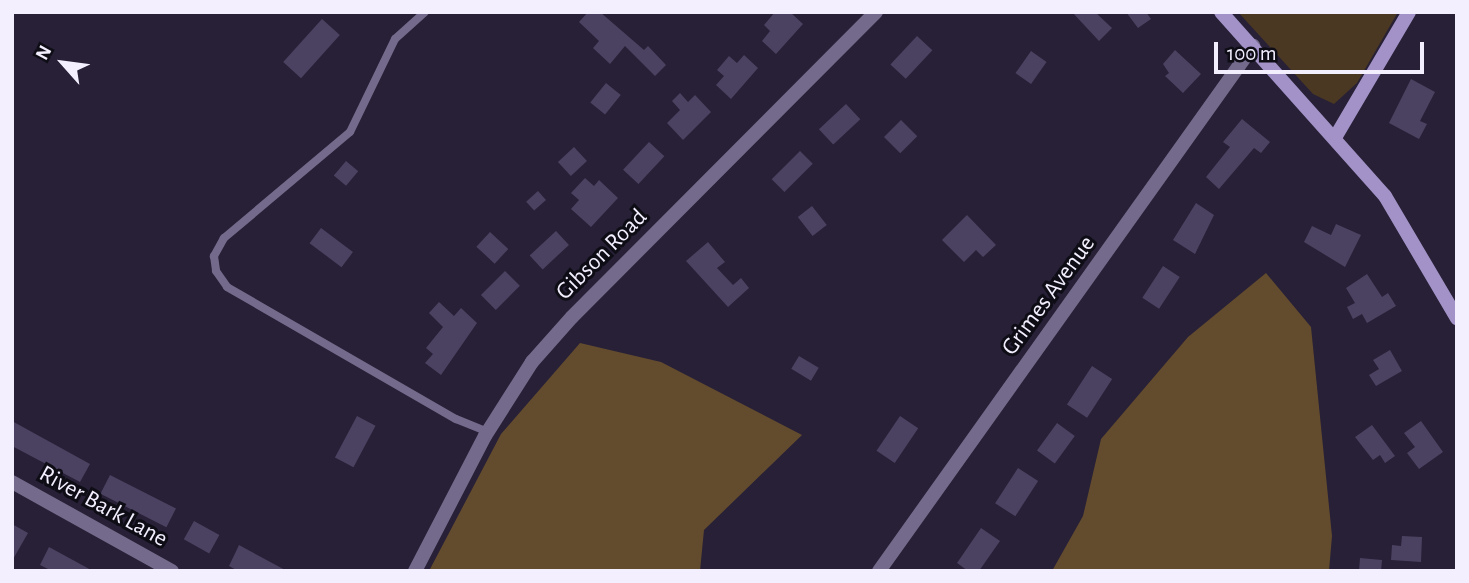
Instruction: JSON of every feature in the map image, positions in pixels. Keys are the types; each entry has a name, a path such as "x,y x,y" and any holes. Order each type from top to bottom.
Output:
{"street":[{"name":"Gibson Road","path":"415,571 488,432 532,362 572,317 876,12"},
{"path":"1221,12 1336,136 1419,248 1457,318"},
{"path":"1336,136 1409,12"},
{"name":"Grimes Avenue","path":"879,571 1253,46"},
{"name":"River Bark Lane","path":"12,482 172,571"}],"lane":[{"path":"425,12 395,39 350,132 224,238 214,256 216,271 227,287 445,413 488,432"}],"shaded area":[{"path":"1238,12 1398,12 1357,83 1334,104 1313,94"},
{"path":"1266,273 1311,327 1332,536 1329,571 1052,571 1083,516 1101,439 1188,337"},
{"path":"580,343 661,362 802,435 704,530 700,571 429,571 501,434"}],"building":[{"path":"588,12 600,12 644,50 648,46 666,65 655,76 625,46 610,64 593,48 599,41 579,22"},
{"path":"775,12 790,12 803,24 776,54 762,41 770,31 764,25"},
{"path":"1072,12 1095,12 1112,28 1099,41"},
{"path":"1126,12 1146,12 1151,19 1138,28"},
{"path":"322,19 340,35 301,78 283,62"},
{"path":"917,36 932,50 906,79 890,65"},
{"path":"1175,50 1201,74 1183,93 1165,76 1169,73 1163,64"},
{"path":"1031,51 1047,62 1031,84 1016,73"},
{"path":"744,55 758,68 731,99 716,85 724,76 717,70 729,56 737,63"},
{"path":"1411,79 1435,92 1420,121 1427,124 1419,139 1389,123"},
{"path":"606,83 621,95 605,114 590,102"},
{"path":"680,93 688,102 695,95 711,112 683,140 667,123 680,110 672,101"},
{"path":"846,104 860,119 833,145 819,129"},
{"path":"1242,119 1270,142 1261,153 1254,148 1219,189 1206,177 1230,147 1223,142"},
{"path":"901,120 917,136 900,153 884,137"},
{"path":"649,142 664,156 638,184 623,170"},
{"path":"574,147 587,161 571,176 558,162"},
{"path":"800,151 813,164 784,192 772,179"},
{"path":"346,161 358,171 346,186 334,176"},
{"path":"585,178 594,186 599,180 618,198 591,227 571,209 579,200 571,193"},
{"path":"538,191 546,200 534,211 526,202"},
{"path":"1196,203 1214,215 1195,254 1173,240"},
{"path":"812,206 827,225 813,236 798,217"},
{"path":"967,215 996,245 983,257 976,250 964,262 942,240"},
{"path":"1336,224 1361,235 1345,267 1304,242 1312,226 1331,235"},
{"path":"321,228 353,252 342,267 310,243"},
{"path":"556,231 569,245 543,269 530,256"},
{"path":"490,232 508,249 495,264 476,247"},
{"path":"708,242 725,262 717,268 733,285 741,278 749,288 728,307 686,261"},
{"path":"1163,266 1180,277 1159,309 1142,298"},
{"path":"505,271 520,286 496,310 481,295"},
{"path":"1367,274 1382,297 1388,293 1396,306 1367,323 1362,314 1353,319 1347,307 1355,303 1346,288"},
{"path":"439,302 454,316 461,308 477,323 441,375 425,363 433,354 426,348 443,327 429,313"},
{"path":"1390,350 1402,371 1376,386 1369,375 1379,369 1373,360"},
{"path":"799,356 819,368 811,381 791,369"},
{"path":"1092,366 1112,379 1087,418 1067,405"},
{"path":"357,416 376,426 353,467 335,457"},
{"path":"900,416 918,428 895,463 877,451"},
{"path":"12,421 90,464 80,482 12,446"},
{"path":"1421,421 1443,452 1419,469 1407,453 1415,447 1404,433"},
{"path":"1057,423 1075,436 1055,463 1037,451"},
{"path":"1372,425 1395,456 1385,463 1380,455 1373,460 1355,437"},
{"path":"1018,468 1038,481 1015,516 995,503"},
{"path":"110,475 176,509 166,527 100,494"},
{"path":"194,521 219,535 209,553 184,539"},
{"path":"12,524 28,533 12,561"},
{"path":"981,528 1000,541 979,571 968,571 957,563"},
{"path":"1402,536 1422,537 1421,562 1391,560 1392,545 1401,546"},
{"path":"239,545 287,571 238,571 229,566"},
{"path":"49,547 93,571 52,571 40,565"},
{"path":"1360,558 1382,560 1381,571 1359,571"}]}
